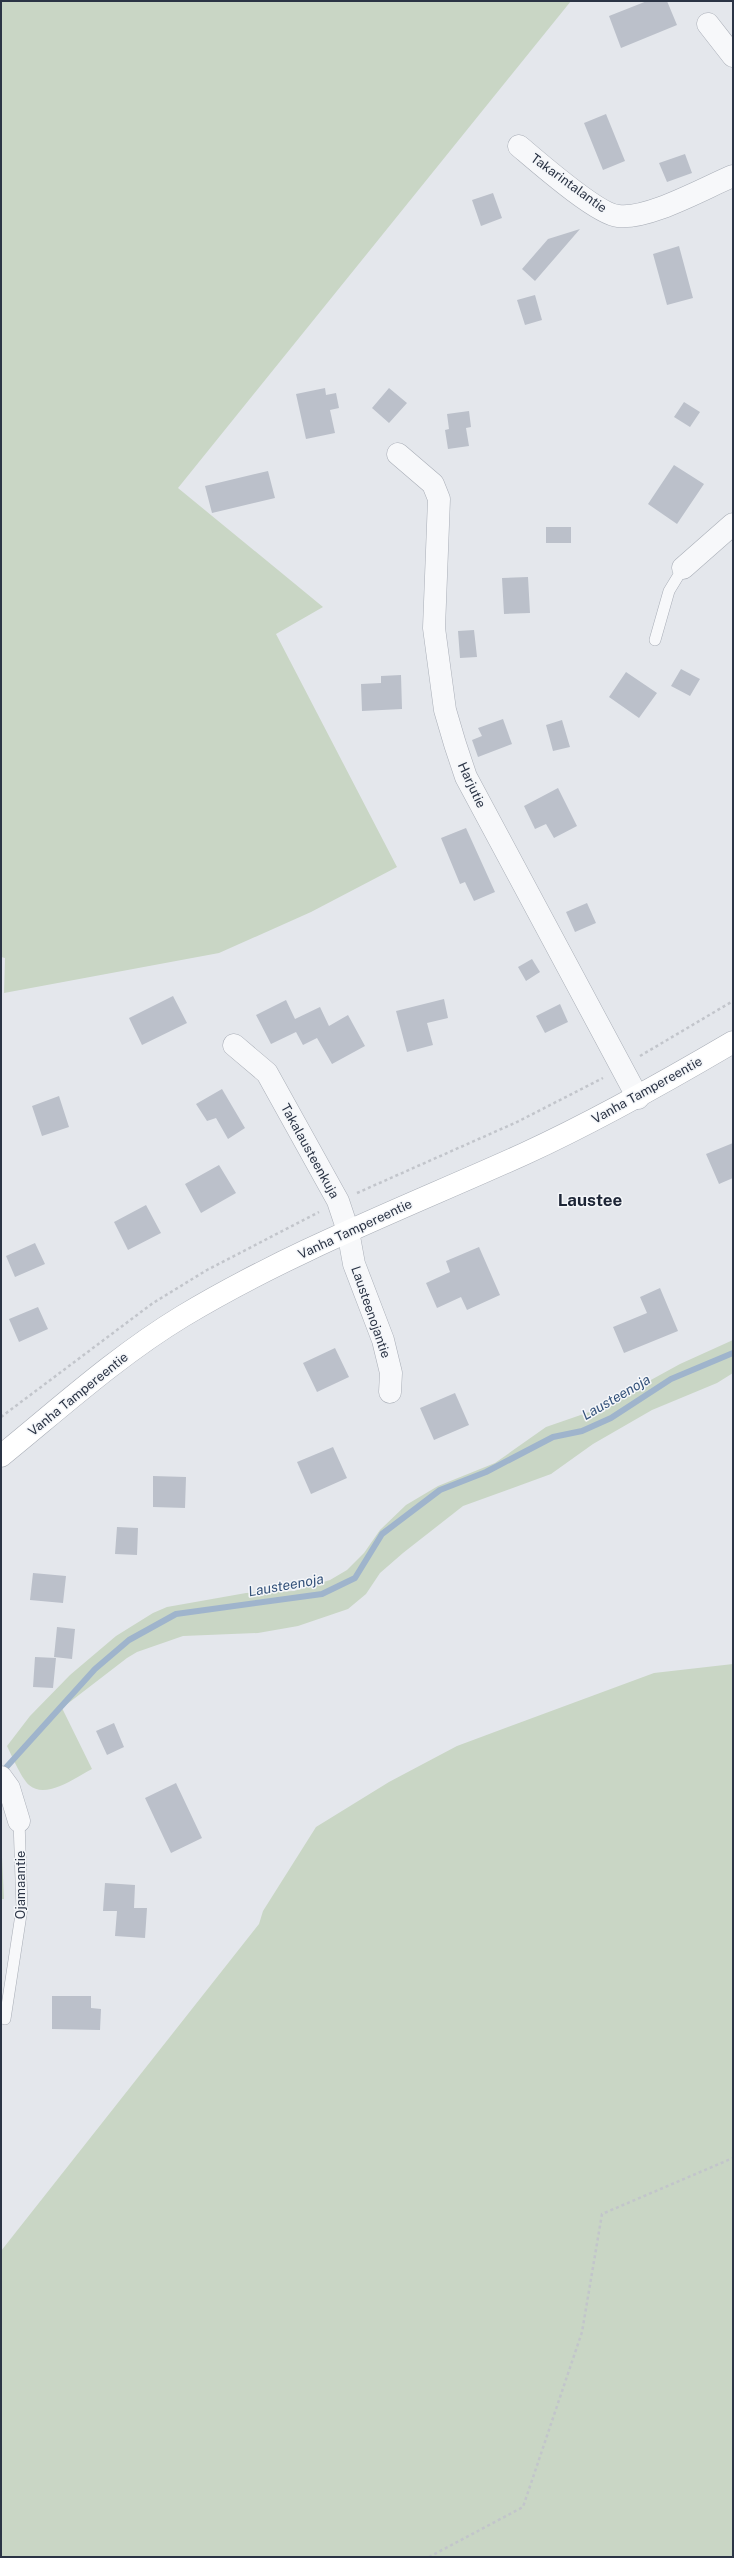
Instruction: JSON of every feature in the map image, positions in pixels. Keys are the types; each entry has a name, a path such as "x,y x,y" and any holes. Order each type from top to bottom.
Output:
{"main road":[{"name":"Vanha Tampereentie","path":"1,1456 129,1352 183,1316 296,1256 526,1153 638,1098 733,1042"}],"street":[{"path":"708,24 733,56"},
{"name":"Takarintalantie","path":"518,146 595,205 617,216 641,216 733,176"},
{"name":"Harjutie","path":"398,454 433,484 439,500 434,628 437,668 445,710 466,777 638,1098"},
{"path":"683,568 733,524"},
{"name":"Takalausteenkuja","path":"234,1045 267,1073 338,1201 348,1232"},
{"name":"Lausteenojantie","path":"348,1232 354,1264 383,1340 391,1373 390,1392"},
{"name":"Ojamaantie","path":"5,1783 19,1821"}],"lane":[{"path":"655,640 669,591 683,568"},
{"name":"Ojamaantie","path":"5,2019 22,1908 19,1821"}],"path":[{"path":"429,2557 523,2507 582,2332 602,2214 733,2158"}],"green space":[{"path":"1,1 571,1 178,488 323,607 276,634 397,867 311,912 219,953 4,993 5,958 1,957"},
{"path":"733,1340 733,1373 717,1383 652,1410 593,1444 551,1474 463,1506 380,1573 366,1594 348,1609 298,1626 258,1633 183,1636 137,1652 127,1658 62,1708 92,1769 70,1782 52,1789 36,1789 26,1782 7,1746 30,1716 70,1675 116,1636 153,1613 167,1607 246,1593 294,1591 330,1580 347,1570 364,1553 380,1530 406,1505 438,1486 495,1463 546,1427 598,1409 680,1364"},
{"path":"733,1664 733,2557 1,2557 1,2251 259,1924 263,1911 316,1827 389,1782 457,1746 654,1673"},
{"path":"1,1836 4,1899 1,1899"}],"building":[{"path":"647,1 667,1 677,25 621,48 609,16"},
{"path":"606,114 625,161 603,170 584,123"},
{"path":"685,154 692,173 667,182 659,163"},
{"path":"493,193 502,218 481,226 472,200"},
{"path":"580,229 535,281 522,269 548,239"},
{"path":"679,246 693,298 667,305 653,254"},
{"path":"535,295 542,320 525,325 517,300"},
{"path":"325,388 326,395 336,393 339,408 330,410 335,433 306,439 296,394"},
{"path":"389,388 407,403 389,423 372,408"},
{"path":"684,402 700,412 690,427 674,417"},
{"path":"469,411 471,427 466,428 469,446 448,449 445,430 449,429 447,414"},
{"path":"674,465 704,484 677,524 648,504"},
{"path":"268,471 275,498 212,513 205,486"},
{"path":"546,527 571,527 571,543 546,543"},
{"path":"528,577 530,613 504,614 502,578"},
{"path":"474,630 477,657 460,658 458,631"},
{"path":"681,669 700,679 690,696 671,686"},
{"path":"626,672 657,693 639,718 609,697"},
{"path":"401,675 402,709 362,711 361,684 381,683 381,676"},
{"path":"503,719 512,744 478,757 472,740 482,736 478,728"},
{"path":"562,720 570,747 553,751 546,725"},
{"path":"558,788 577,826 554,838 546,824 535,829 524,806"},
{"path":"466,828 495,892 474,901 465,882 460,884 441,838"},
{"path":"587,903 596,923 575,932 566,912"},
{"path":"532,959 540,972 526,981 518,967"},
{"path":"173,996 187,1023 142,1045 129,1018"},
{"path":"444,999 448,1018 427,1023 433,1045 407,1052 396,1011"},
{"path":"286,1000 295,1019 320,1007 329,1026 348,1015 365,1046 332,1064 317,1038 303,1045 296,1032 271,1044 256,1015"},
{"path":"560,1004 568,1022 545,1033 536,1016"},
{"path":"222,1089 245,1128 228,1139 216,1118 207,1121 196,1104"},
{"path":"59,1096 69,1127 42,1136 32,1106"},
{"path":"733,1143 733,1178 719,1184 706,1154"},
{"path":"219,1165 236,1193 201,1213 185,1184"},
{"path":"146,1205 161,1233 128,1250 114,1222"},
{"path":"35,1243 45,1264 15,1277 6,1256"},
{"path":"479,1247 500,1295 467,1310 461,1297 437,1308 426,1283 450,1272 446,1261"},
{"path":"660,1288 678,1331 624,1353 613,1327 647,1313 640,1297"},
{"path":"38,1307 48,1329 19,1342 9,1319"},
{"path":"335,1348 349,1377 317,1392 303,1363"},
{"path":"455,1393 469,1425 434,1440 420,1408"},
{"path":"333,1447 347,1478 311,1494 297,1462"},
{"path":"153,1476 186,1477 185,1508 153,1507"},
{"path":"117,1527 138,1528 137,1555 115,1554"},
{"path":"33,1573 66,1576 63,1603 30,1600"},
{"path":"57,1627 75,1629 72,1659 54,1657"},
{"path":"35,1657 56,1658 53,1688 33,1687"},
{"path":"114,1723 124,1747 107,1755 96,1731"},
{"path":"176,1783 202,1838 171,1853 145,1798"},
{"path":"105,1883 135,1885 134,1908 147,1908 145,1938 115,1936 117,1911 103,1911"},
{"path":"52,1996 91,1996 91,2008 101,2009 100,2030 52,2029"}],"waterway":[{"name":"Lausteenoja","path":"1,1773 95,1669 129,1640 176,1614 322,1594 355,1578 382,1534 440,1490 486,1472 553,1437 582,1431 611,1418 671,1379 733,1353"}],"district":[{"name":"Laustee","path":"590,1200"}]}
